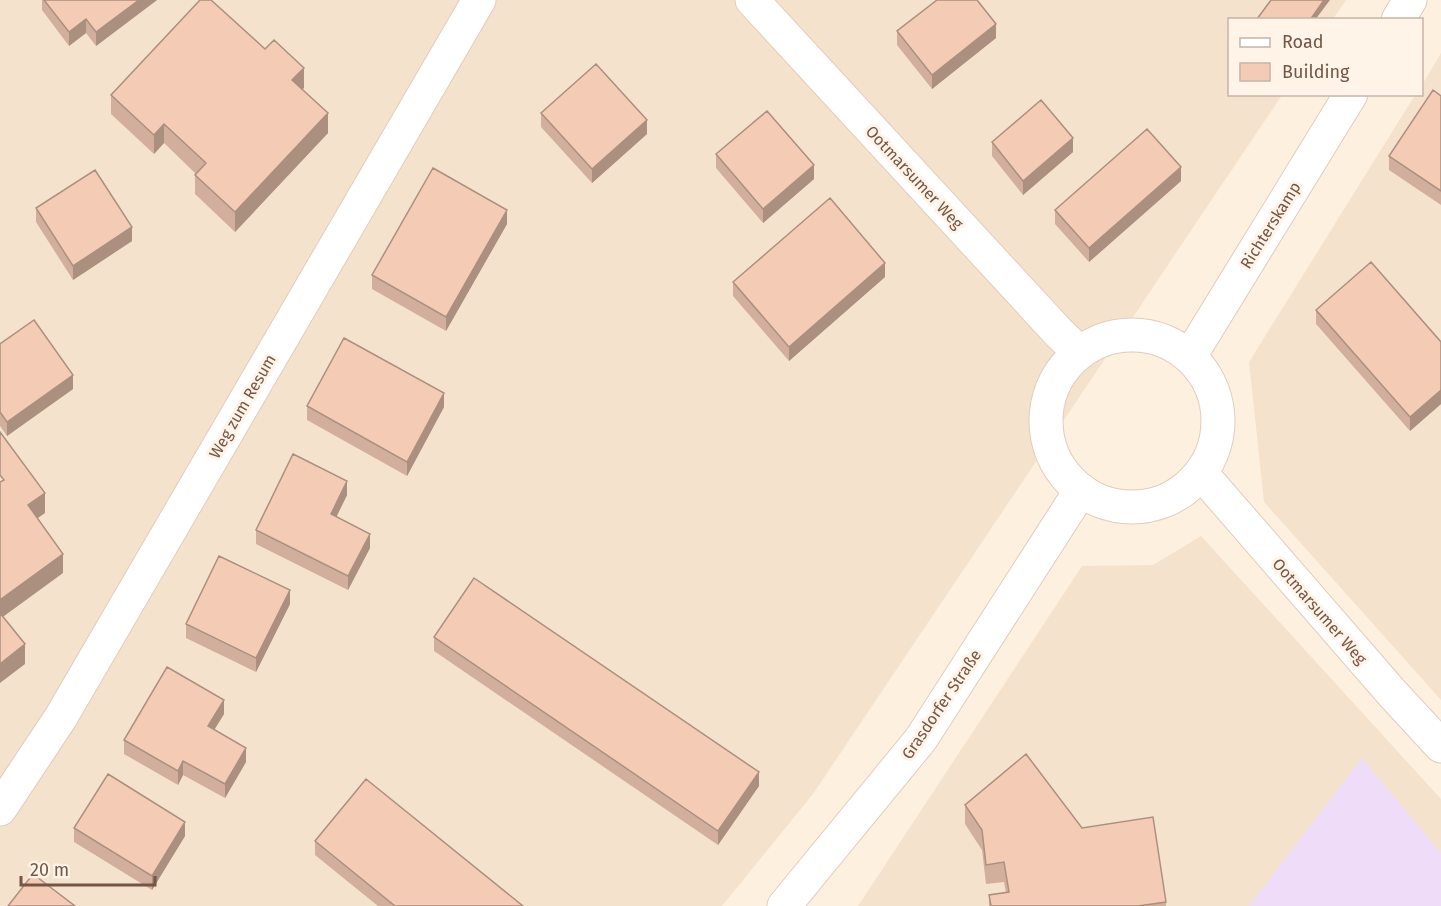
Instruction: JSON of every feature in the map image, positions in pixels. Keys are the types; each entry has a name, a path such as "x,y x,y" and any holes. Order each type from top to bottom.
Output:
{"street":[{"name":"Weg zum Resum","path":"0,809 61,717 479,0"},
{"name":"Ootmarsumer Weg","path":"752,0 1079,352"},
{"path":"1399,18 1410,0"},
{"name":"Richterskamp","path":"1190,356 1350,96"},
{"path":"1123,335 1147,336 1170,343 1190,356 1206,376 1216,400 1218,426 1213,451 1201,473 1181,492 1166,500 1131,507 1104,503 1081,490 1059,467 1048,437 1048,405 1059,376 1079,352 1100,340 1123,335"},
{"name":"Ootmarsumer Weg","path":"1201,473 1392,693 1441,746"},
{"name":"Grasdorfer Straße","path":"783,906 921,739 1081,490"}],"shaded area":[{"path":"0,0 1346,0 1334,18 1228,18 1228,96 1281,96 813,794 722,906 0,906"},
{"path":"1441,53 1441,700 1264,502 1249,362 1414,96 1423,96 1423,83"},
{"path":"1201,536 1441,799 1441,906 858,906 1082,566 1153,565"},
{"path":"1362,758 1441,853 1441,906 1249,906"}],"building":[{"path":"44,0 139,0 96,32 86,19 69,32"},
{"path":"200,0 211,0 265,49 274,40 304,68 292,80 328,113 235,212 195,175 206,163 164,124 154,135 111,95"},
{"path":"937,0 977,0 996,24 932,75 897,31"},
{"path":"1271,0 1324,0 1311,18 1258,18"},
{"path":"596,64 647,120 592,169 541,113"},
{"path":"1433,90 1441,96 1441,191 1389,156"},
{"path":"1041,100 1073,138 1023,181 992,142"},
{"path":"767,111 814,165 763,209 716,154"},
{"path":"1147,129 1181,167 1089,248 1055,210"},
{"path":"433,168 507,210 446,317 372,275"},
{"path":"95,170 132,227 73,266 36,208"},
{"path":"830,198 885,263 789,347 733,282"},
{"path":"1371,262 1441,342 1441,390 1410,417 1316,310"},
{"path":"34,320 73,375 7,422 0,412 0,344"},
{"path":"344,338 444,393 407,462 307,406"},
{"path":"0,432 45,493 28,505 63,554 0,600 0,482 4,480 0,475"},
{"path":"293,454 347,481 331,514 370,534 348,576 256,530"},
{"path":"219,556 290,590 256,658 186,624"},
{"path":"474,578 759,772 718,831 434,637"},
{"path":"0,613 25,644 0,664"},
{"path":"167,667 224,700 208,726 246,748 225,784 183,761 178,771 124,740"},
{"path":"1026,754 1082,828 1153,817 1166,902 1138,906 991,906 989,895 1009,892 1004,862 986,865 982,830 965,805"},
{"path":"108,774 185,822 152,876 74,828"},
{"path":"366,779 523,906 395,906 315,841"},
{"path":"33,874 75,906 8,906"}]}
